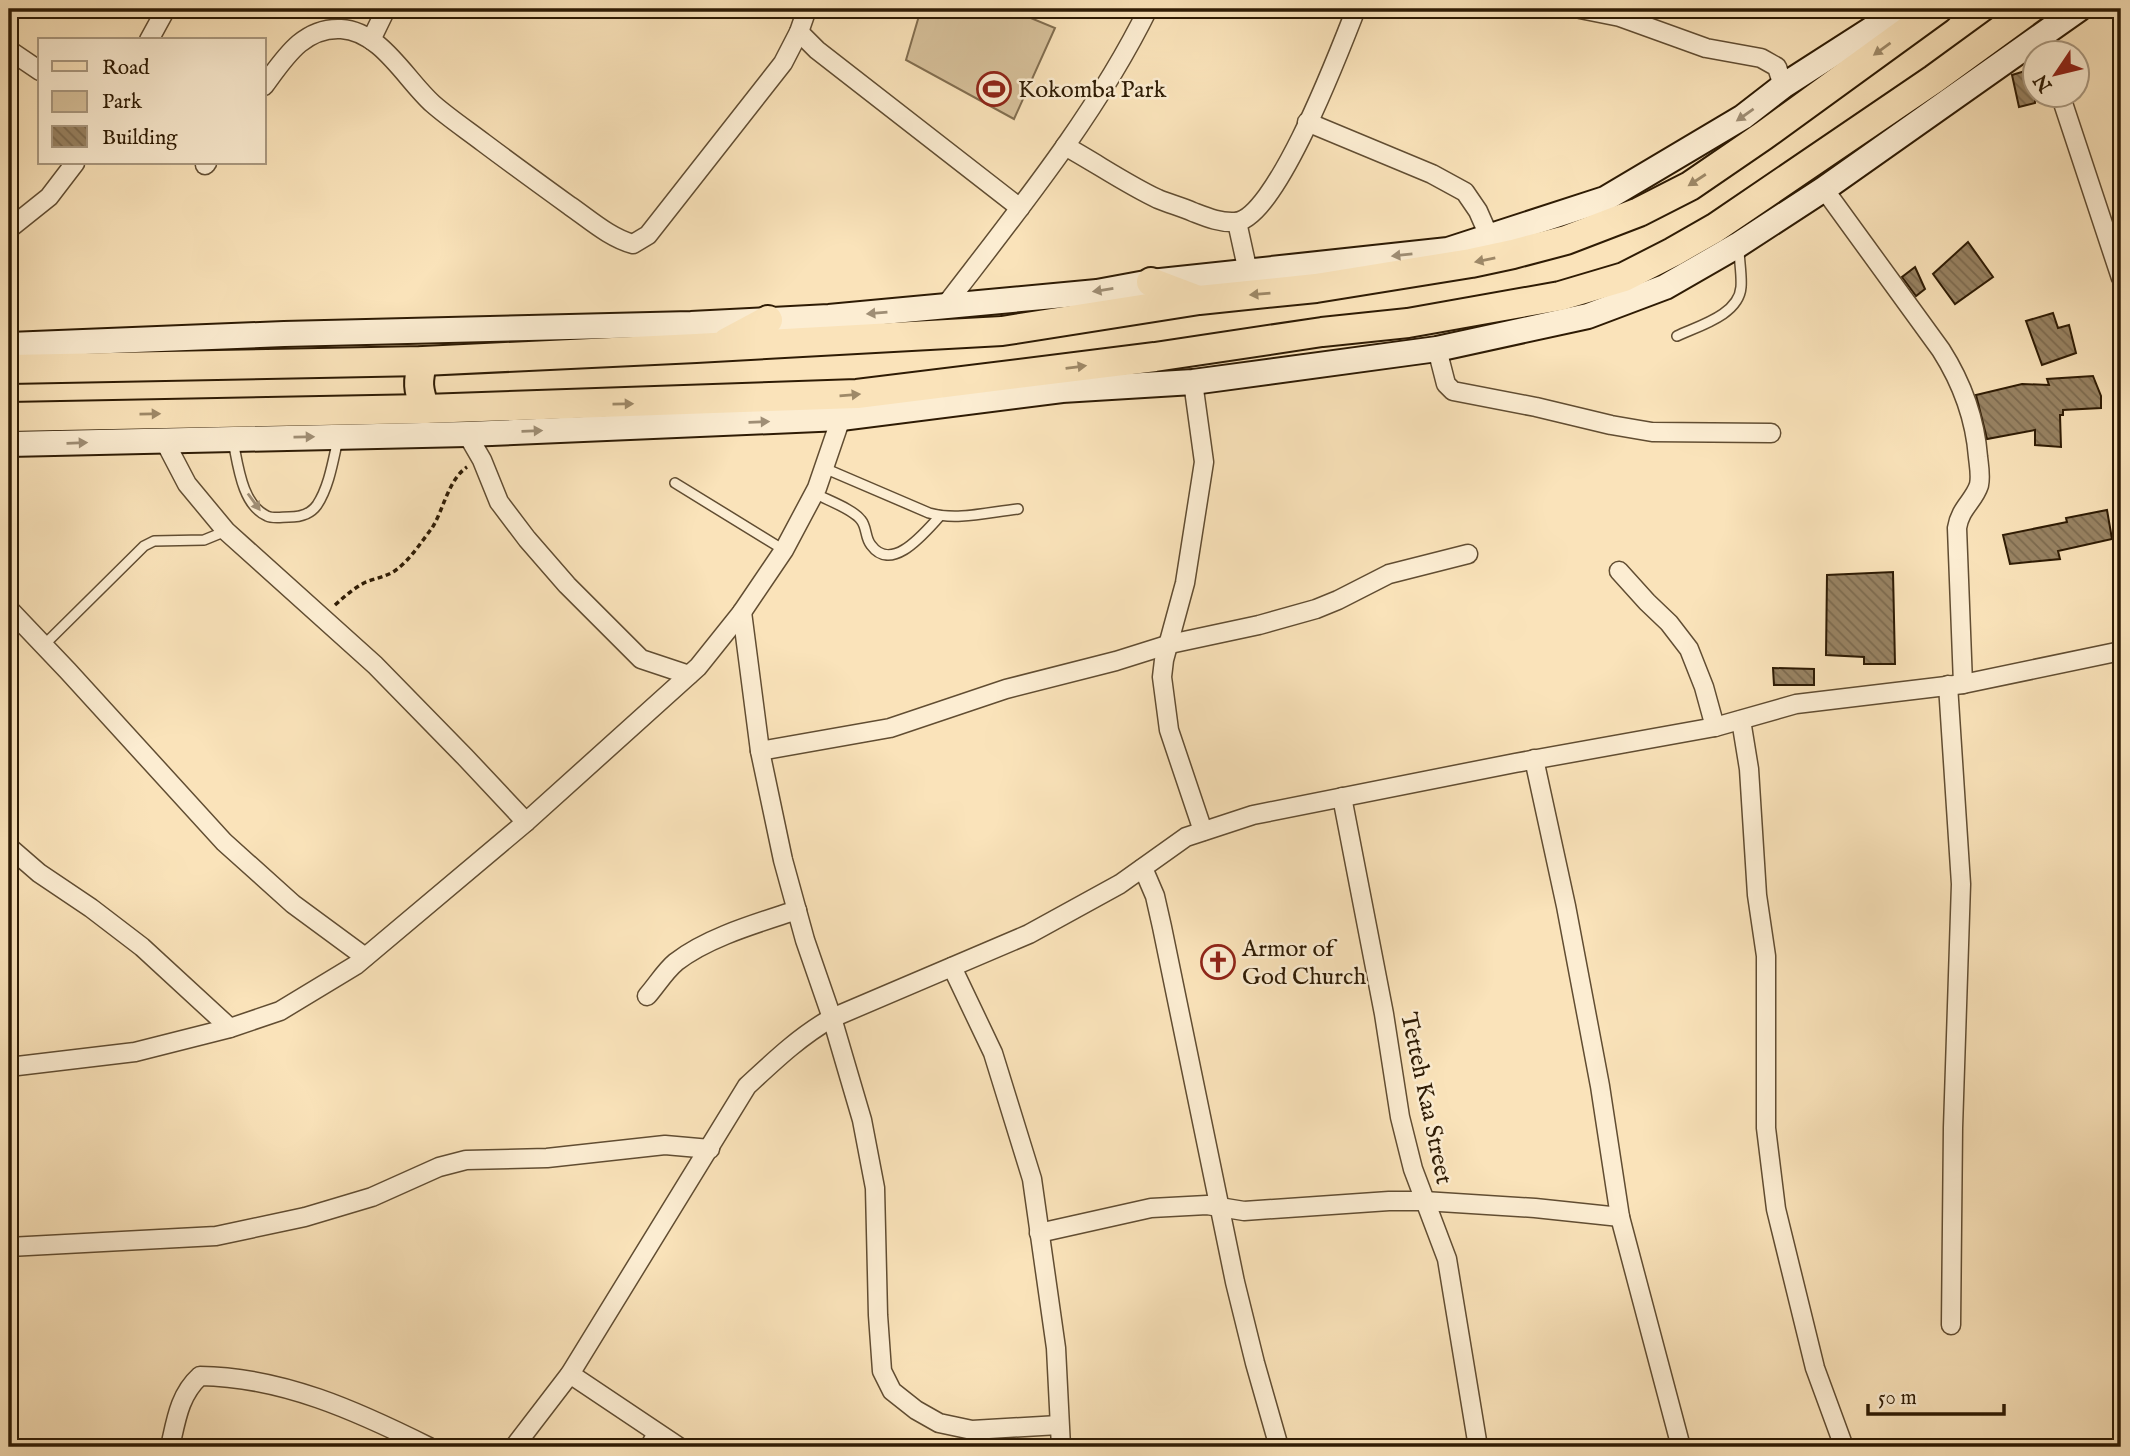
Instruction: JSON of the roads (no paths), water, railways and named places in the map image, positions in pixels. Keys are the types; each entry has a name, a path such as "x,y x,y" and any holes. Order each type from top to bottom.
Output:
{"main road":[{"path":"9,369 423,361 1002,331 1199,300 1316,288 1405,275 1513,254 1566,240 1639,212 1700,178 1763,136 1938,9"},
{"path":"9,417 425,409 583,417 857,394 1408,323 1560,296 1624,277 1715,228 1922,87 2030,9"},
{"path":"1405,275 1413,302 1408,323"},
{"path":"1152,282 1199,300"},
{"path":"721,346 768,320"},
{"path":"423,361 418,387 425,409"}],"street":[{"path":"150,38 166,9"},
{"path":"371,40 386,9"},
{"path":"266,83 288,53 308,36 337,29 347,30 371,40 395,62 432,104 600,227 624,242 633,244 648,235 783,63 807,9"},
{"path":"944,307 1066,146 1092,107 1148,9"},
{"path":"1066,146 1157,198 1213,219 1237,222 1248,218 1278,182 1331,73 1356,9"},
{"path":"1580,9 1620,17 1706,48 1760,58 1777,67 1783,86"},
{"path":"9,345 768,320 1097,292 1152,282 1448,250 1605,199 1743,117 1783,86 1903,9"},
{"path":"2051,38 2080,9"},
{"path":"799,32 817,50 1020,208"},
{"path":"9,50 38,70"},
{"path":"9,444 467,434 583,417 841,418 1062,390 1193,382 1437,349 1588,316 1665,287 1738,245 2022,59"},
{"path":"2065,108 2121,278"},
{"path":"1307,122 1432,174 1465,192 1478,211 1489,236"},
{"path":"9,229 49,197 74,164"},
{"path":"1824,189 1957,376 1977,440 1980,480 1978,488 1960,514 1957,528 1956,685 1961,884 1954,1059 1951,1325"},
{"path":"1237,222 1248,272"},
{"path":"1437,349 1446,384 1453,391 1653,432 1771,433"},
{"path":"1193,382 1204,462 1185,583 1162,677 1169,730 1203,831"},
{"path":"9,1067 135,1052 230,1028 280,1011 356,965 526,822 698,667 743,612 784,551 814,493 841,418"},
{"path":"467,434 482,460 499,502 567,585 641,659 688,675"},
{"path":"164,440 187,484 226,531 323,616 408,698 526,822"},
{"path":"760,751 890,728 1006,690 1170,644 1259,625 1316,608 1389,574 1468,554"},
{"path":"1619,571 1669,623 1689,649 1704,687 1714,727"},
{"path":"9,609 224,842 293,904 365,957"},
{"path":"743,612 760,751 783,860 862,1120 875,1188 882,1371 892,1391 916,1410 939,1423 972,1430 1059,1425"},
{"path":"514,1447 570,1374 747,1086 815,1027 1029,934 1120,884 1186,837 1253,814 1714,727 1796,705 1956,685 2121,650"},
{"path":"1741,720 1749,769 1757,895 1766,956 1766,1128 1776,1209 1815,1368 1844,1447"},
{"path":"1534,759 1569,919 1600,1086 1620,1217 1681,1447"},
{"name":"Tetteh Kaa Street","path":"1342,797 1384,1014 1400,1117 1413,1169 1447,1259 1478,1447"},
{"path":"9,847 39,873 142,947 230,1028"},
{"path":"1143,867 1155,896 1162,926 1235,1282 1279,1447"},
{"path":"648,996 674,964 694,951 746,927 797,910"},
{"path":"952,967 993,1054 1032,1179 1056,1348 1061,1447"},
{"path":"9,1247 216,1236 305,1217 372,1197 439,1167 466,1160 547,1158 665,1145 710,1149"},
{"path":"1039,1233 1151,1208 1207,1206 1244,1211 1424,1201 1620,1217"},
{"path":"570,1374 679,1447"},
{"path":"170,1447 182,1398 189,1386 200,1376 230,1376 281,1386 374,1419 429,1447"}],"lane":[{"path":"1677,336 1714,320 1732,307 1741,290 1738,245"},
{"path":"232,439 240,475 256,509 270,517 301,517 315,509 322,497 339,437"},
{"path":"824,468 940,516 1018,509"},
{"path":"676,483 784,551"},
{"path":"814,493 855,514 862,521 868,542 877,552 888,555 909,547 940,516"},
{"path":"43,646 144,546 154,541 204,540 226,531"},
{"path":"644,1447 654,1430"}],"place":[{"name":"Kokomba Park","path":"994,89"},
{"name":"Armor of God Church","path":"1218,962"}]}
